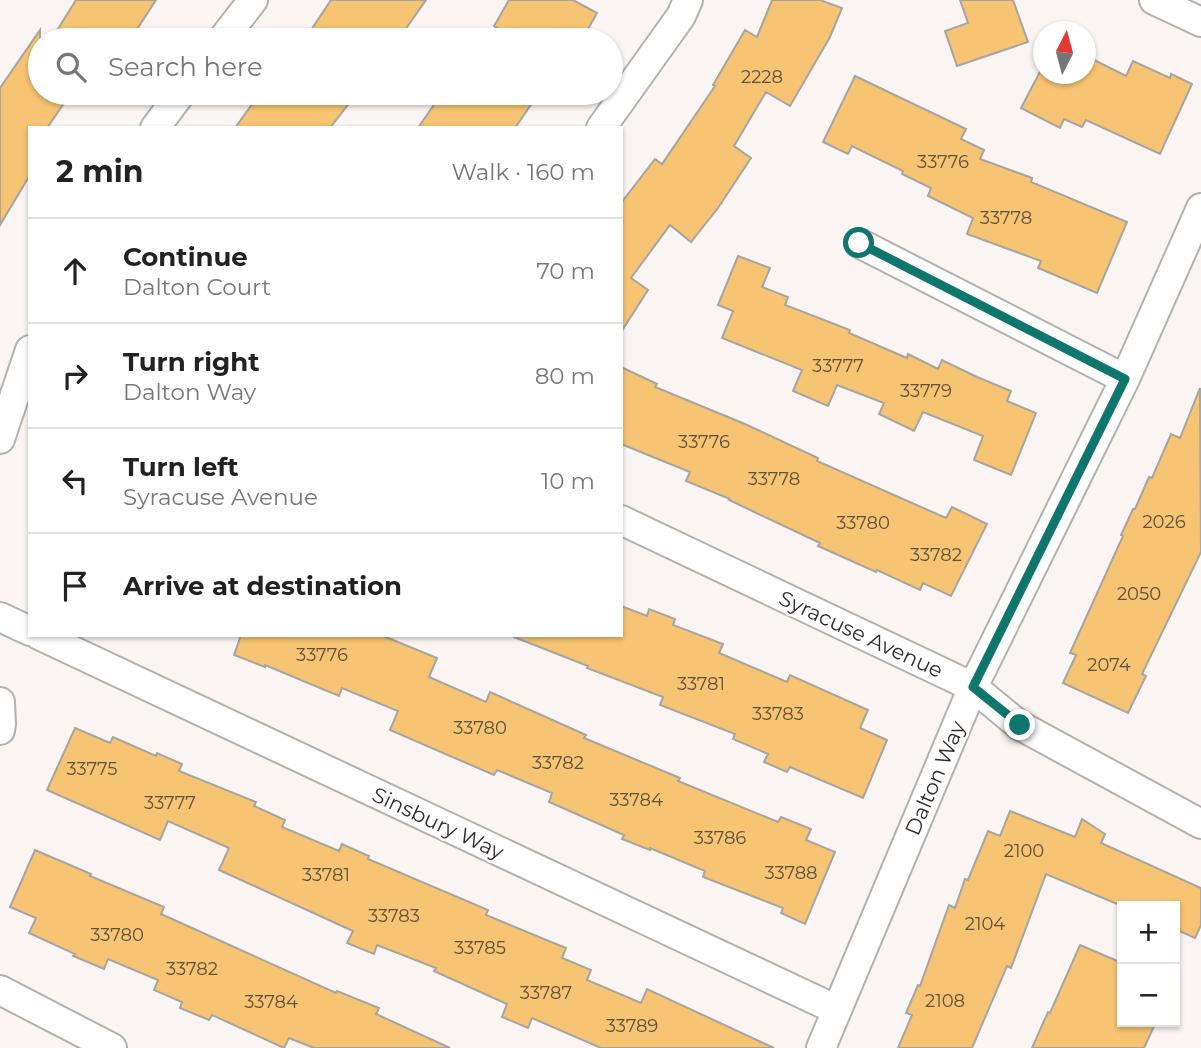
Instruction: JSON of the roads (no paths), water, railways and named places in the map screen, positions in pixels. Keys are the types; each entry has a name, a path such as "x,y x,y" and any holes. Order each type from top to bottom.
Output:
{"street":[{"path":"231,28 253,0"},
{"path":"623,97 681,16 688,0"},
{"path":"1154,0 1201,22"},
{"path":"156,126 172,105"},
{"path":"602,126 617,105"},
{"name":"Dalton Way","path":"821,1048 973,687 1125,379 1201,208"},
{"path":"859,243 1125,379"},
{"path":"0,439 28,356"},
{"name":"Syracuse Avenue","path":"623,521 973,687 1020,725 1201,824"},
{"path":"0,617 28,630"},
{"name":"Sinsbury Way","path":"43,637 837,1010"},
{"path":"0,702 0,730"},
{"path":"0,990 112,1048"}]}
